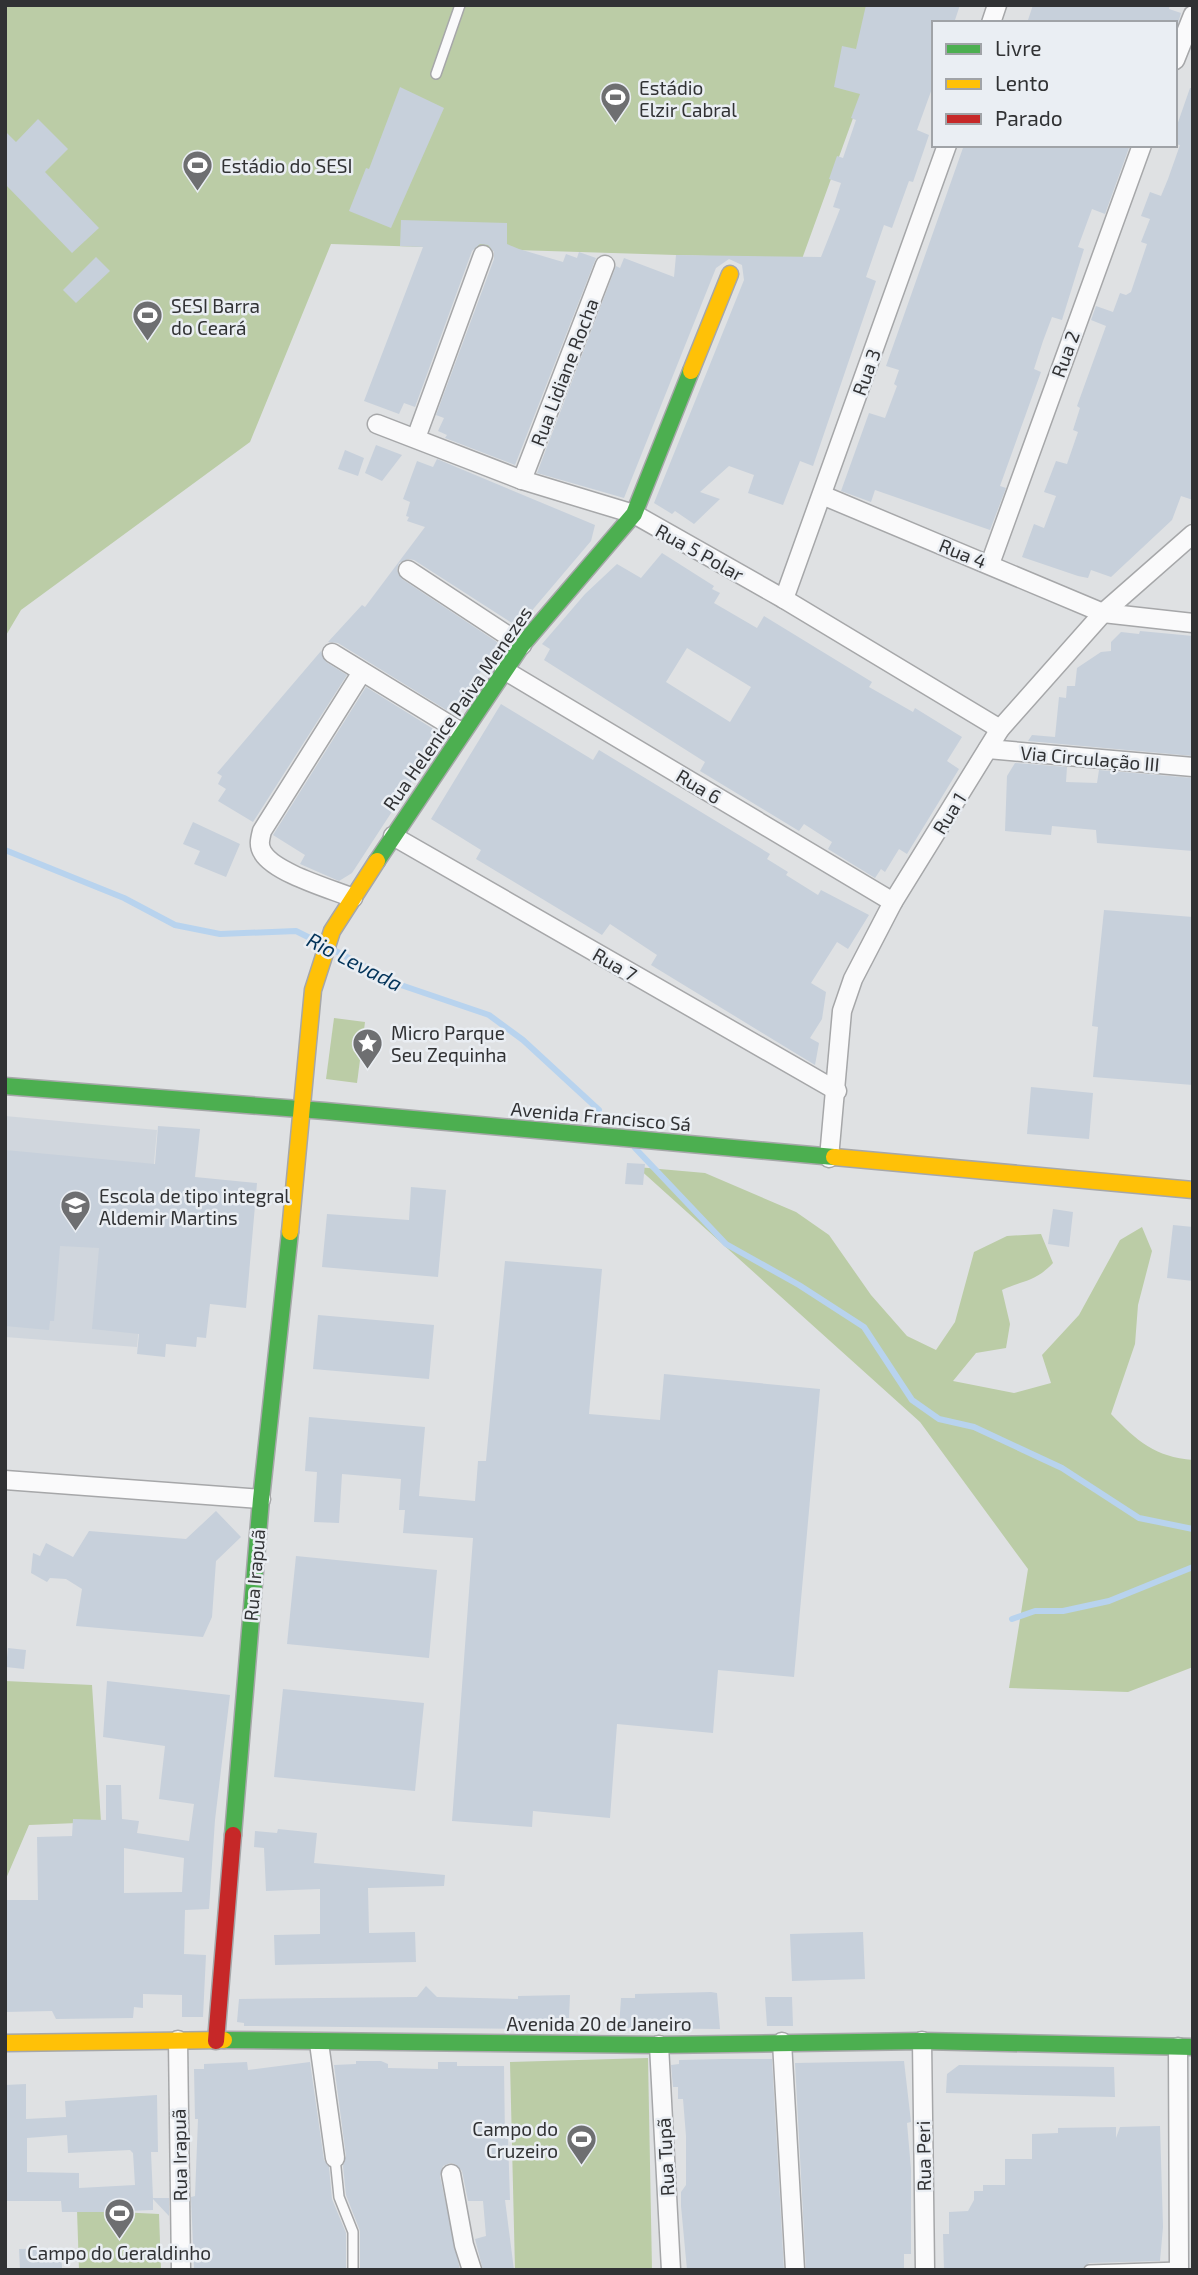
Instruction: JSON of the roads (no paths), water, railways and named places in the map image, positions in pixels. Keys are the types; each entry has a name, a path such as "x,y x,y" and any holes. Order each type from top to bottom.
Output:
{"street":[{"path":"1177,55 1193,15"},
{"name":"Rua 3","path":"785,599 946,147"},
{"name":"Rua 2","path":"990,564 1141,147"},
{"path":"416,438 483,255"},
{"name":"Rua Lidiane Rocha","path":"522,480 605,265"},
{"name":"Rua Helenice Paiva Menezes","path":"304,1109 313,990 332,931 461,732 522,645 634,514 730,274"},
{"name":"Rua 5 Polar","path":"377,424 522,480 634,514 785,599 1000,730"},
{"name":"Rua 4","path":"822,495 1103,613 1193,623"},
{"name":"Rua 1","path":"829,1158 842,1011 847,993 893,902 1000,730 1103,613 1193,535"},
{"path":"408,570 522,645"},
{"path":"332,653 461,732"},
{"name":"Rua 6","path":"504,670 893,902"},
{"path":"353,898 274,865 261,852 262,831 362,672"},
{"name":"Via Circulação III","path":"988,750 1193,767"},
{"name":"Rua 7","path":"393,836 837,1091"},
{"name":"Avenida Francisco Sá","path":"5,1086 304,1109 1193,1190"},
{"name":"Rua Irapuã","path":"216,2041 261,1499 304,1109"},
{"path":"5,1480 261,1499"},
{"name":"Rua Irapuã","path":"178,2040 181,2270"},
{"name":"Avenida 20 de Janeiro","path":"5,2043 178,2040 659,2045 922,2041 1185,2047"},
{"name":"Rua Peri","path":"922,2041 925,2270"},
{"path":"782,2042 795,2270"},
{"path":"319,2043 335,2158"},
{"name":"Rua Tupã","path":"659,2045 671,2270"},
{"path":"1179,2268 1185,2047"},
{"path":"451,2174 464,2245 472,2270"}],"lane":[{"path":"436,74 460,5"},
{"path":"335,2158 338,2197 353,2232 353,2270"},
{"path":"1089,2270 1179,2268"}],"waterway":[{"name":"Rio Levada","path":"5,850 124,898 175,925 220,934 296,931 322,944"},
{"name":"Rio Levada","path":"332,949 395,983 489,1015 523,1040 599,1110"},
{"path":"635,1148 726,1244 799,1285 864,1327 912,1400 939,1419 974,1427 1062,1468 1139,1518 1193,1529"},
{"path":"1012,1619 1035,1611 1063,1611 1109,1601 1193,1567"}],"place":[{"name":"Estádio Elzir Cabral","path":"616,125"},
{"name":"Estádio do SESI","path":"198,192"},
{"name":"SESI Barra do Ceará","path":"148,343"},
{"name":"Micro Parque Seu Zequinha","path":"368,1070"},
{"name":"Escola de tipo integral Aldemir Martins","path":"76,1233"},
{"name":"Campo do Cruzeiro","path":"581,2166"},
{"name":"Campo do Geraldinho","path":"119,2240"}]}
